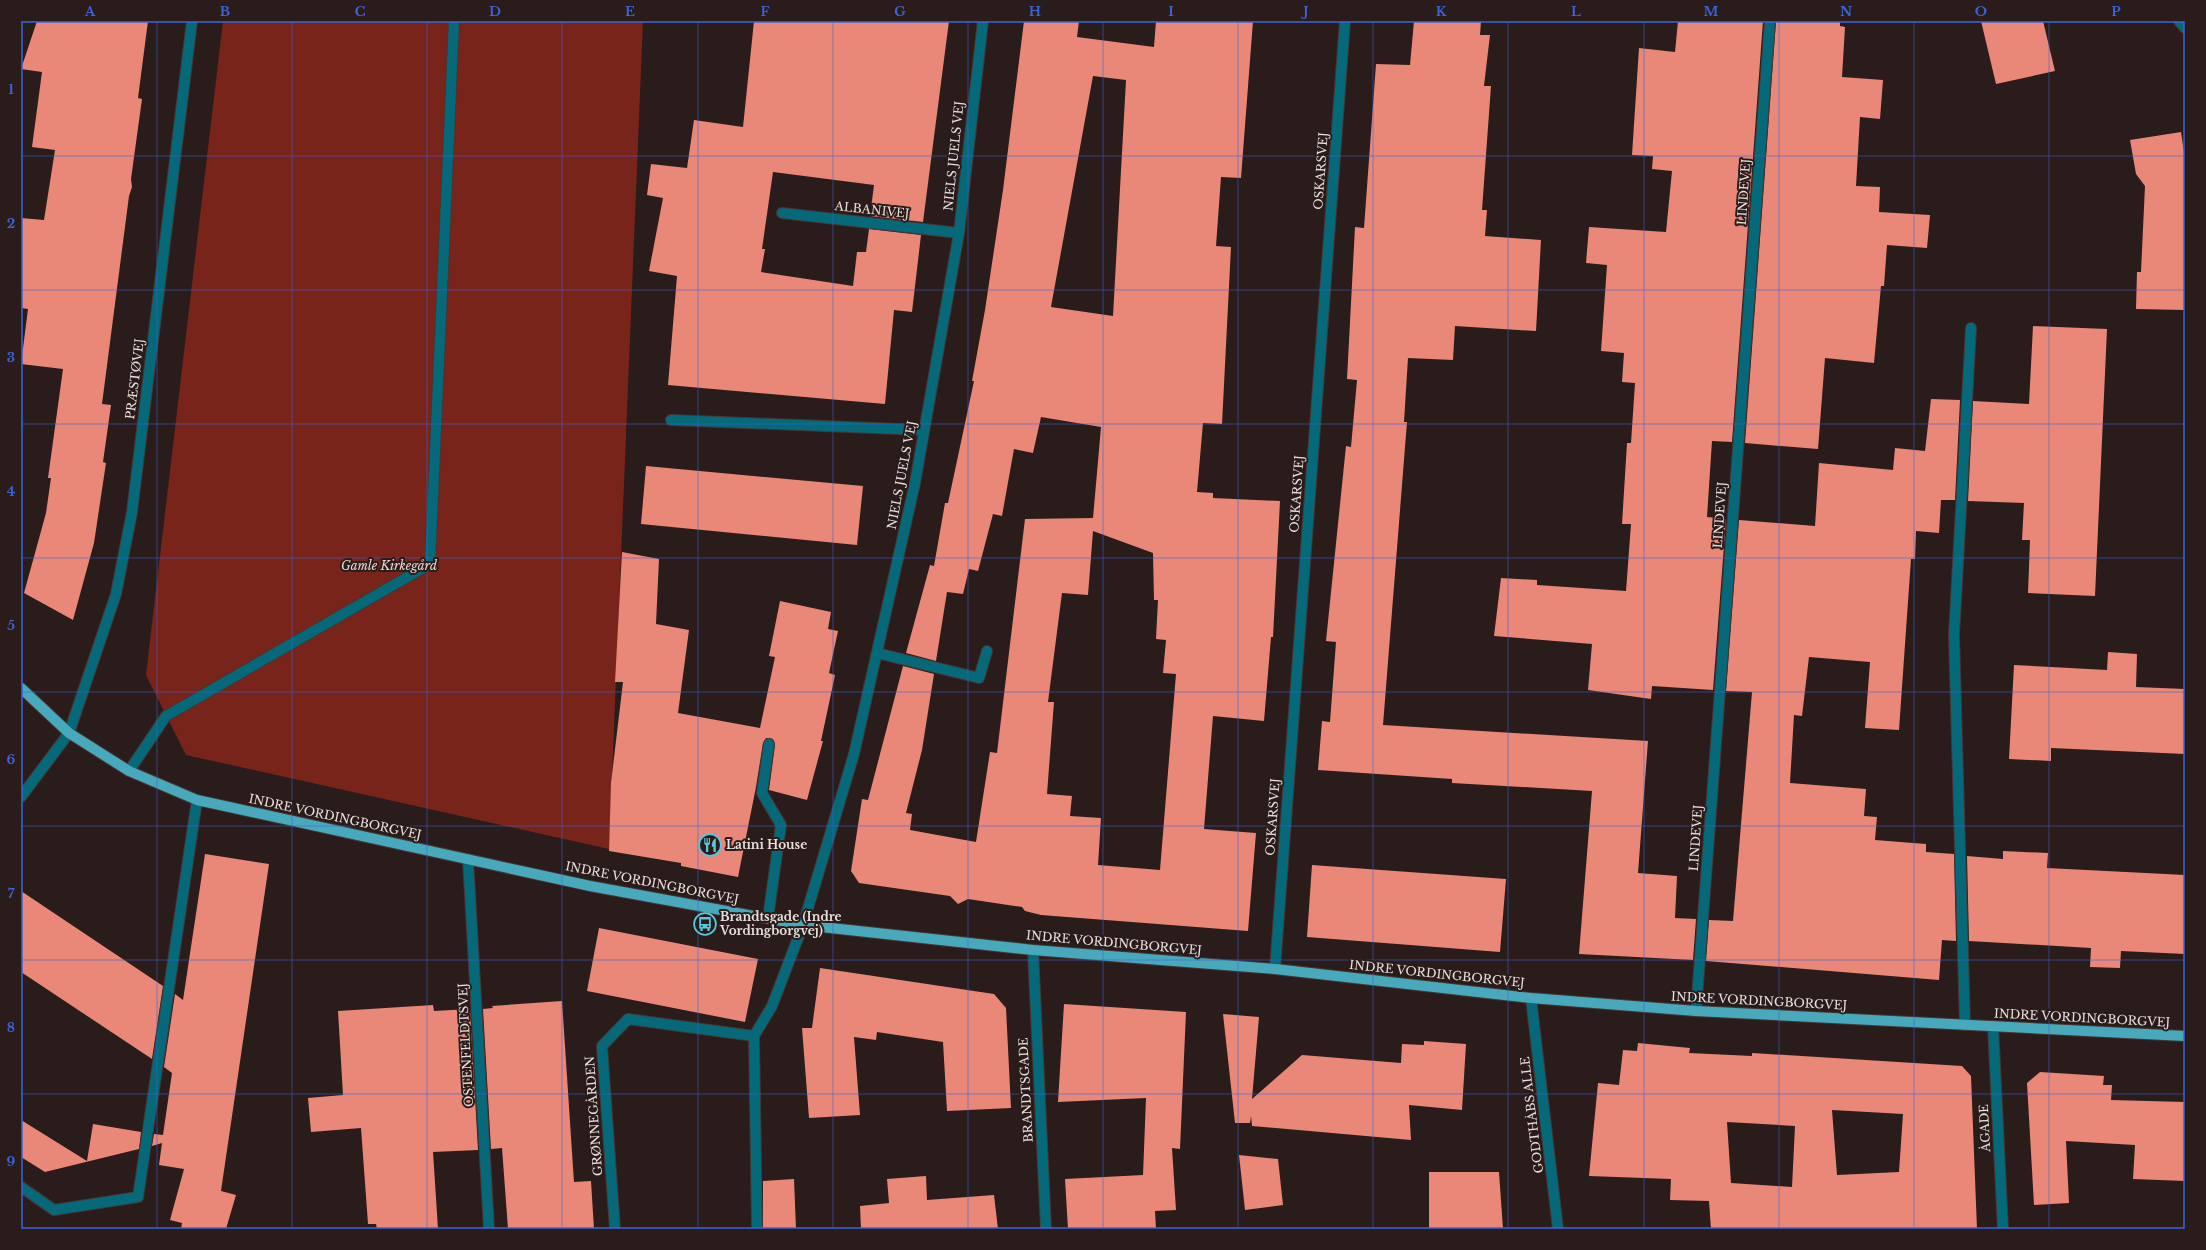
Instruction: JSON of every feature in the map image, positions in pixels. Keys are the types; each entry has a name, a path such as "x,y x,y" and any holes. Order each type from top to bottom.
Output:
{"main road":[{"name":"INDRE VORDINGBORGVEJ","path":"21,688 69,732 129,771 197,800 590,886 803,924 1033,950 1275,969 1531,998 1696,1011 2185,1036"}],"street":[{"name":"PRÆSTØVEJ","path":"21,797 69,732 116,594 132,512 192,21"},
{"path":"129,771 166,716 430,564 454,21"},
{"name":"NIELS JUELS VEJ","path":"803,924 854,754 915,483 959,233 983,21"},
{"name":"OSKARSVEJ","path":"1275,969 1345,21"},
{"name":"LINDEVEJ","path":"1696,1011 1770,21"},
{"path":"2179,21 2185,28"},
{"name":"ALBANIVEJ","path":"782,213 959,233"},
{"path":"1964,1025 1954,635 1971,328"},
{"path":"671,420 924,430"},
{"path":"877,653 979,678 988,652"},
{"path":"768,918 781,825 762,793 769,744"},
{"path":"21,1187 54,1210 138,1197 197,800"},
{"name":"OSTENFELDTSVEJ","path":"468,859 489,1229"},
{"path":"757,1229 754,1036 772,1006 803,924"},
{"name":"BRANDTSGADE","path":"1033,950 1046,1229"},
{"name":"GODTHÅBS ALLE","path":"1531,998 1558,1229"},
{"name":"GRØNNEGÅRDEN","path":"615,1229 602,1046 628,1019 754,1036"},
{"name":"ÅGADE","path":"1993,1026 2003,1229"}],"green space":[{"name":"Gamle Kirkegård","path":"223,21 643,21 609,849 186,755 146,675"}],"building":[{"path":"37,21 148,21 138,98 142,99 131,179 132,187 129,196 102,404 111,405 103,462 106,463 94,543 73,620 24,593 46,513 51,478 48,478 63,369 21,364 28,309 21,308 21,218 44,220 55,150 32,147 42,72 21,69"},
{"path":"754,21 949,21 923,222 870,216 874,185 773,172 762,249 765,249 761,272 853,286 857,252 866,252 869,229 921,235 912,312 894,310 885,404 668,385 677,276 649,271 663,198 647,195 651,164 687,168 694,120 743,127"},
{"path":"1024,21 1079,21 1077,37 1154,47 1156,21 1253,21 1241,178 1221,177 1216,246 1231,247 1222,424 1203,423 1197,492 1213,493 1213,498 1280,501 1273,637 1271,637 1264,721 1213,716 1204,829 1256,833 1248,931 1041,915 1025,911 1022,907 968,899 958,904 950,896 859,883 851,871 862,799 868,800 903,666 934,674 922,750 906,813 912,814 910,830 976,842 990,752 997,753 1025,519 1093,518 1101,427 1041,417 1033,453 1014,449 1002,516 993,514 978,571 969,569 963,594 947,592 936,661 906,653 930,565 934,566 945,503 948,503 974,381 972,381 985,310 1003,190","holes":["1093,76 1126,80 1113,316 1051,307","1093,531 1153,553 1154,600 1158,600 1156,639 1166,640 1163,673 1176,674 1160,870 1098,865 1101,818 1070,816 1072,796 1047,794 1054,702 1048,702 1062,593 1088,595"]},
{"path":"1414,21 1481,21 1480,35 1490,35 1484,86 1491,86 1482,210 1487,210 1485,236 1541,240 1536,331 1455,326 1453,360 1408,358 1404,422 1407,422 1383,725 1648,741 1638,873 1677,876 1675,918 1696,919 1693,960 1579,954 1592,791 1452,783 1452,779 1318,770 1322,721 1330,722 1336,642 1326,641 1346,446 1351,447 1357,380 1347,379 1355,227 1364,228 1376,64 1410,65"},
{"path":"1678,21 1763,21 1732,442 1712,441 1707,517 1726,519 1713,690 1652,686 1651,699 1588,690 1592,644 1494,636 1501,578 1537,580 1537,585 1626,591 1631,524 1622,524 1627,443 1631,443 1635,383 1622,382 1624,353 1601,351 1607,265 1586,263 1589,227 1666,232 1672,171 1652,169 1653,156 1632,155 1639,48 1675,52"},
{"path":"1776,21 1840,21 1840,26 1845,27 1842,77 1883,80 1880,119 1860,117 1856,186 1880,187 1879,212 1930,215 1927,248 1887,245 1884,286 1881,286 1874,363 1825,358 1818,449 1745,443"},
{"path":"1981,21 2043,21 2055,71 1996,84"},
{"path":"2181,132 2185,159 2185,310 2136,309 2137,272 2141,272 2145,186 2136,174 2130,140"},
{"path":"2033,326 2107,329 2095,596 2028,593 2030,540 2022,540 2024,503 1968,501 1973,401 2029,404"},
{"path":"1931,399 1960,400 1955,500 1941,500 1939,533 1916,531 1915,559 1911,559 1899,730 1865,728 1870,662 1809,657 1802,716 1794,715 1790,783 1866,789 1864,816 1877,817 1875,840 1926,844 1926,852 1954,854 1956,941 1942,940 1939,980 1706,961 1709,920 1733,921 1752,692 1726,691 1739,520 1815,526 1819,463 1893,470 1895,448 1925,451"},
{"path":"646,466 863,486 857,545 641,524"},
{"path":"622,552 659,559 656,624 689,630 678,713 760,728 775,657 769,656 780,601 831,612 828,629 838,631 829,673 835,675 821,741 823,741 807,800 769,790 775,745 773,739 766,738 763,743 738,877 681,866 681,863 609,851 611,783 623,682 615,682"},
{"path":"2108,652 2137,654 2136,687 2185,689 2185,754 2051,748 2051,761 2009,759 2014,665 2107,670"},
{"path":"2003,851 2048,853 2047,868 2185,875 2185,954 2121,951 2120,968 2090,967 2091,948 1969,941 1967,856 2003,859"},
{"path":"205,854 269,864 221,1191 236,1195 226,1229 181,1229 182,1223 170,1220 184,1169 159,1165 162,1143 152,1146 154,1134 163,1135 172,1073 164,1067 175,994 183,1000"},
{"path":"1312,865 1506,879 1500,952 1307,937"},
{"path":"21,891 163,986 152,1059 21,972"},
{"path":"599,928 758,959 745,1022 587,991"},
{"path":"820,968 994,994 1006,1008 1011,1108 947,1111 943,1042 877,1032 876,1040 854,1037 860,1115 809,1118 802,1028 812,1028"},
{"path":"562,1001 574,1182 591,1181 594,1229 508,1229 502,1148 491,1149 483,1009 493,1008 492,1006"},
{"path":"1064,1004 1186,1012 1180,1149 1172,1148 1176,1210 1155,1211 1156,1229 1068,1229 1065,1179 1143,1175 1146,1098 1058,1102"},
{"path":"433,1005 434,1011 470,1009 478,1150 433,1152 438,1229 377,1229 376,1224 368,1224 361,1128 311,1132 308,1098 343,1095 338,1011"},
{"path":"1223,1014 1259,1017 1252,1099 1302,1055 1401,1063 1402,1044 1424,1045 1424,1041 1466,1044 1462,1110 1409,1105 1411,1140 1252,1126 1251,1116 1250,1123 1235,1123"},
{"path":"1638,1043 1690,1048 1689,1053 1752,1056 1752,1053 1962,1066 1971,1076 1977,1229 1711,1229 1709,1201 1670,1200 1671,1179 1589,1176 1598,1083 1619,1085 1623,1050 1637,1051","holes":["1832,1110 1903,1114 1899,1172 1837,1175","1727,1122 1795,1126 1792,1187 1731,1183"]},
{"path":"2040,1072 2104,1076 2103,1085 2112,1085 2111,1100 2185,1102 2185,1181 2133,1179 2135,1145 2066,1141 2069,1203 2034,1205 2027,1083"},
{"path":"21,1120 87,1161 93,1124 141,1132 139,1149 45,1172 21,1157"},
{"path":"1239,1155 1278,1159 1283,1205 1245,1210"},
{"path":"1429,1172 1499,1172 1503,1229 1429,1229"},
{"path":"926,1176 927,1200 994,1195 998,1229 861,1229 860,1206 889,1203 887,1179"},
{"path":"794,1179 796,1229 763,1229 763,1181"}],"place":[{"name":"Latini House","path":"710,845"},
{"name":"Brandtsgade (Indre Vordingborgvej)","path":"705,924"}]}
